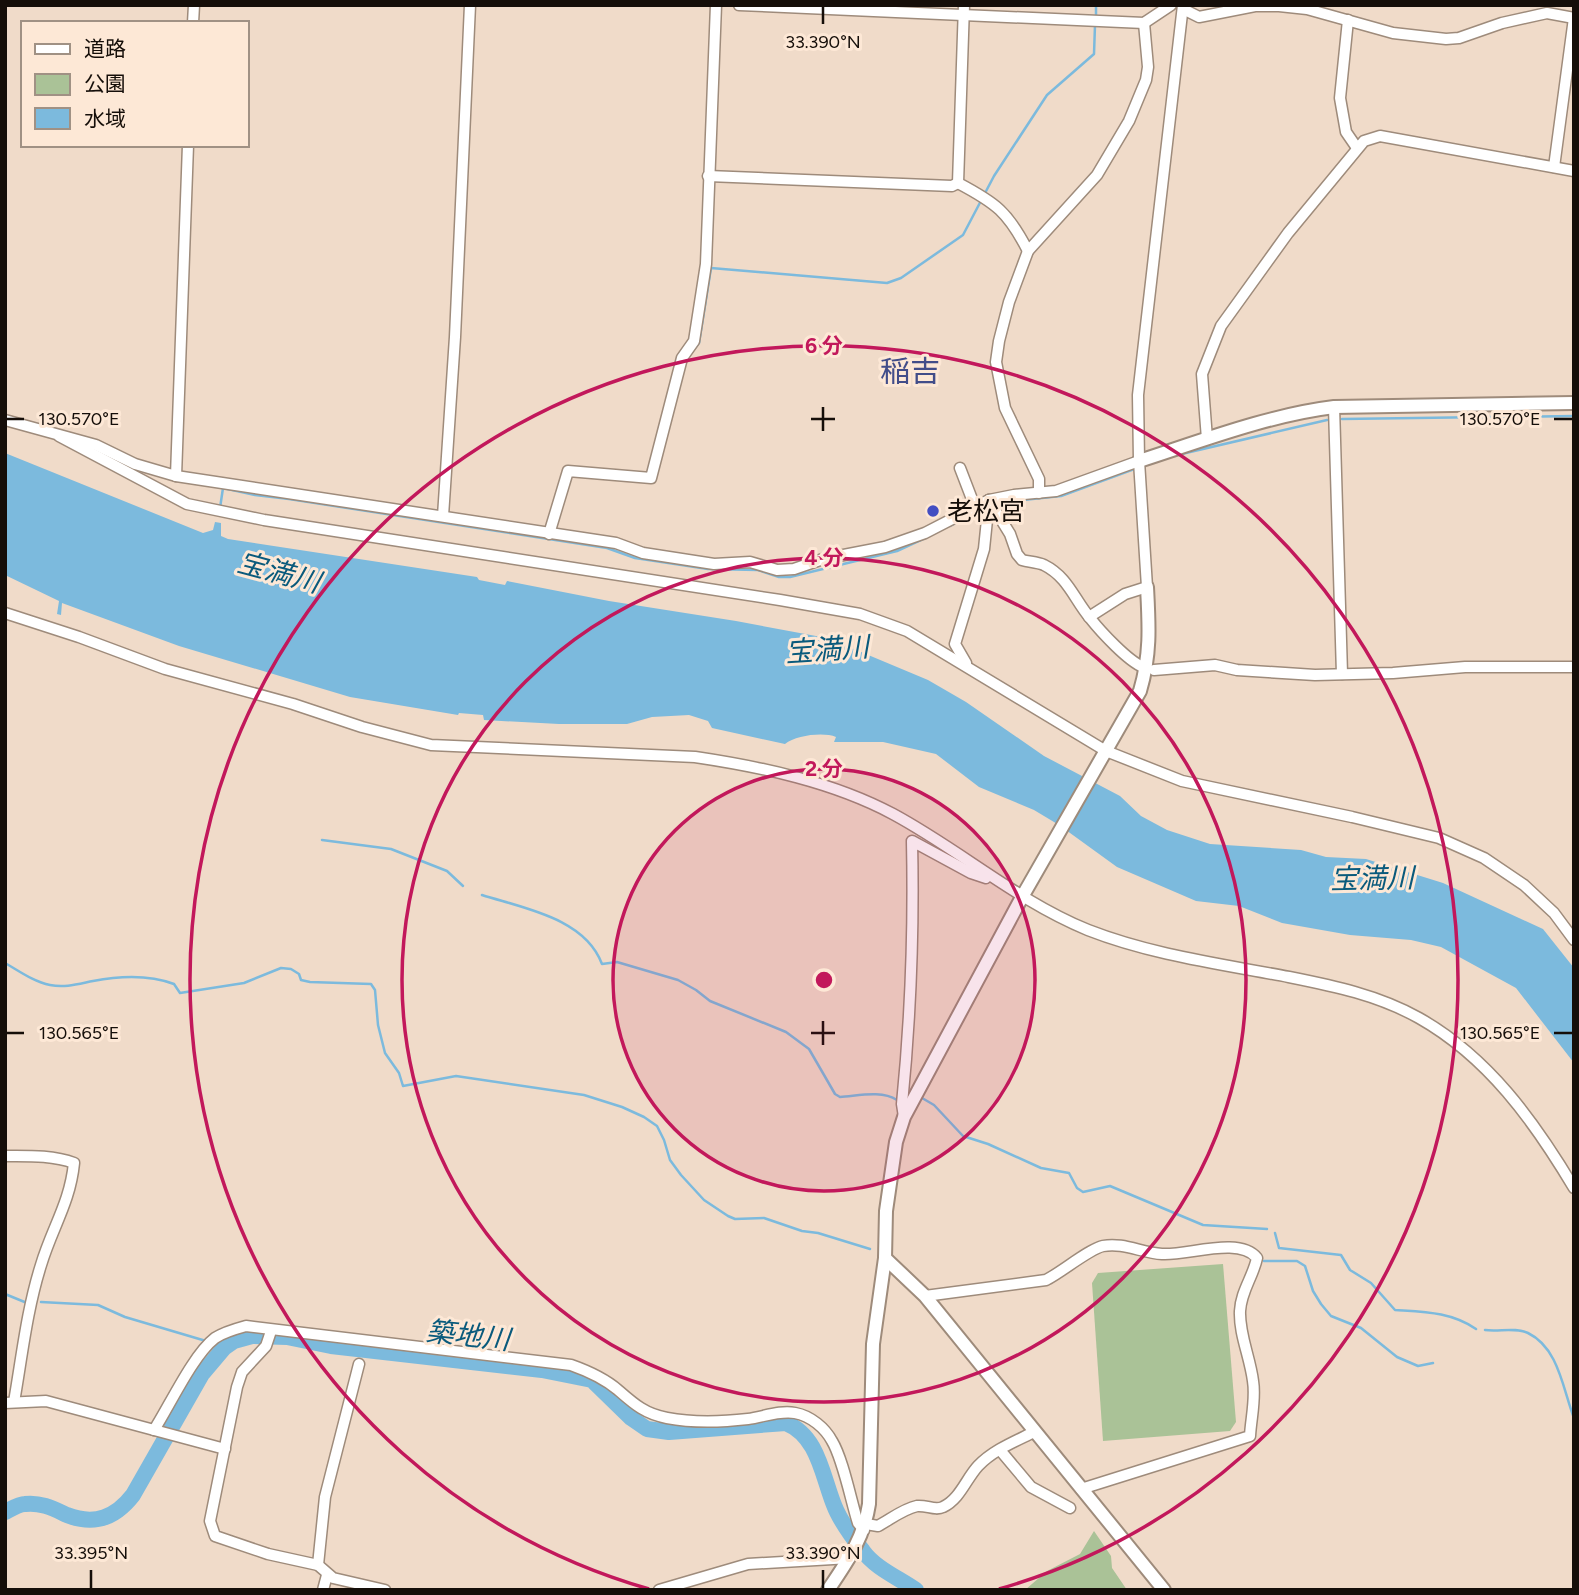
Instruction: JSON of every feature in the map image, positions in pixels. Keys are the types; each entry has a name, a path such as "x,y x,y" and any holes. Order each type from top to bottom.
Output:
{"street":[{"path":"443,516 456,337 470,5"},
{"path":"549,534 568,471 651,478 682,358 694,341 706,264 716,5"},
{"path":"739,5 964,11 1144,23 1171,5"},
{"path":"828,1590 850,1558 864,1529 870,1479 873,1344 885,1258 886,1211 896,1143 904,1117 1025,894 1140,691 1148,665 1147,587 1137,426 1140,368 1183,7 1199,18 1255,6 1307,9 1393,33 1446,39 1459,38 1502,23 1547,13 1574,18 1554,167"},
{"path":"958,183 964,11"},
{"path":"1348,20 1340,98 1346,132 1357,148"},
{"path":"1039,493 1039,479 1005,408 996,362 1009,302 1028,251 1097,175 1129,121 1146,80 1148,66 1144,23"},
{"path":"1207,439 1202,374 1222,326 1288,233 1364,141 1380,136 1574,171"},
{"path":"176,476 188,147"},
{"path":"708,177 952,186 958,183"},
{"path":"958,183 999,206 1016,227 1028,251"},
{"path":"5,420 96,445 135,464 176,476 616,543 643,553 714,564 750,562 777,570 794,569 823,559 885,547 926,533 989,500 1056,491 1207,439 1312,410 1334,407 1574,403"},
{"path":"1334,407 1342,674"},
{"path":"59,436 173,498 195,506 264,520 860,614 884,621 968,666 1103,756 1208,788 1440,838 1484,859 1524,885 1553,913 1574,940"},
{"path":"960,468 975,508"},
{"path":"989,500 1022,560 1041,563 1056,573 1071,587 1089,617 1124,654 1143,667"},
{"path":"968,666 955,644 984,549 989,500"},
{"path":"1089,617 1125,594 1147,587"},
{"path":"5,613 165,669 431,745 695,757 793,777 873,803 930,835 998,882"},
{"path":"929,644 955,644"},
{"path":"1154,670 1215,664 1237,670 1315,675 1465,667 1574,667"},
{"path":"904,1117 902,1104 911,1021 914,913 912,841 971,873 1025,894 1044,910 1089,930 1133,945 1331,985 1393,1004 1450,1037 1494,1077 1528,1115 1574,1188"},
{"path":"5,1156 43,1157 74,1163 69,1194 42,1261 32,1295 10,1402 46,1401 225,1449"},
{"path":"926,1296 1046,1280 1100,1247 1115,1245 1162,1254 1227,1248 1253,1254 1257,1258 1243,1294 1240,1312 1254,1383 1250,1436 1081,1489"},
{"path":"885,1258 926,1296 1164,1590"},
{"path":"156,1430 201,1352 215,1338 246,1326 571,1365 600,1377 630,1403 646,1412 668,1418 709,1421 795,1413 822,1426 834,1444 858,1523 864,1529"},
{"path":"271,1331 266,1346 242,1372 234,1397 211,1521 215,1536 268,1554 318,1565 333,1578 385,1590"},
{"path":"318,1565 325,1497 359,1364"},
{"path":"864,1529 878,1526 909,1508 919,1506 937,1509 946,1506 959,1494 979,1465 1034,1432"},
{"path":"1000,1450 1031,1487 1070,1508"},
{"path":"659,1590 748,1564 850,1558"},
{"path":"323,1590 327,1575"}],"green space":[{"path":"1223,1264 1236,1422 1230,1431 1103,1441 1092,1283 1098,1273"},
{"path":"1094,1531 1111,1556 1112,1568 1127,1590 1025,1590 1047,1571 1080,1554"}],"water":[{"name":"宝満川","path":"5,453 203,533 213,530 215,522 221,523 221,536 228,539 477,577 479,580 505,585 507,581 816,636 842,644 928,680 966,702 1044,756 1120,796 1141,816 1167,830 1210,844 1301,850 1326,857 1366,859 1443,883 1543,929 1574,968 1574,1063 1516,988 1441,947 1411,940 1350,935 1282,923 1239,906 1196,901 1117,867 1034,810 979,787 936,754 883,742 834,742 836,737 825,735 810,735 785,744 712,728 708,721 689,715 652,717 627,724 484,720 483,715 458,715 350,697 179,646 62,603 61,615 57,614 59,601 5,575"}],"waterway":[{"path":"1096,5 1096,19"},
{"path":"688,357 699,343 711,268 887,283 901,278 963,235 994,176 1047,95 1094,54 1095,25"},
{"path":"1342,419 1574,416"},
{"path":"1173,456 1327,420"},
{"path":"1003,502 1061,496 1137,468"},
{"path":"220,508 223,488 607,548 635,558 708,569 758,570 779,577 790,577 897,551 925,538"},
{"path":"950,526 983,509"},
{"path":"322,840 391,849 447,871 463,886"},
{"path":"482,895 534,910 567,925 594,948 602,964 617,962 678,980 710,1001 786,1032 809,1049 835,1094 840,1097 877,1094 897,1100"},
{"path":"5,963 44,984 66,986 134,977 174,984 180,993 244,983 281,968 291,969 299,974 301,980 310,982 371,984 375,990 378,1025 385,1053 399,1073 403,1086 456,1076 584,1095 622,1107 657,1126 670,1160 681,1175 704,1200 728,1216 735,1219 764,1218 870,1249"},
{"path":"922,1098 934,1105 963,1136 1041,1168 1069,1173 1077,1188 1083,1192 1110,1186 1203,1225 1267,1229"},
{"path":"1275,1233 1279,1248 1341,1255 1350,1270 1371,1283 1395,1310 1447,1316 1476,1329"},
{"path":"1264,1261 1297,1261 1305,1266 1313,1291 1331,1316 1361,1328 1397,1357 1418,1366 1433,1363"},
{"path":"5,1294 27,1303"},
{"path":"41,1302 98,1305 125,1317 206,1341"},
{"path":"1485,1330 1523,1331 1538,1340 1553,1359 1574,1418"},
{"name":"築地川","path":"5,1512 20,1505 36,1504 87,1520 112,1514 133,1495 202,1374 224,1348 234,1341 252,1336 287,1337 331,1346 542,1370 592,1380 631,1418 647,1429 669,1432 786,1423 797,1429 812,1447 837,1511 859,1546 874,1563 916,1590"},
{"path":"216,1341 234,1341"}],"place":[{"name":"老松宮","path":"933,511"}],"district":[{"name":"稲吉","path":"910,372"}]}
